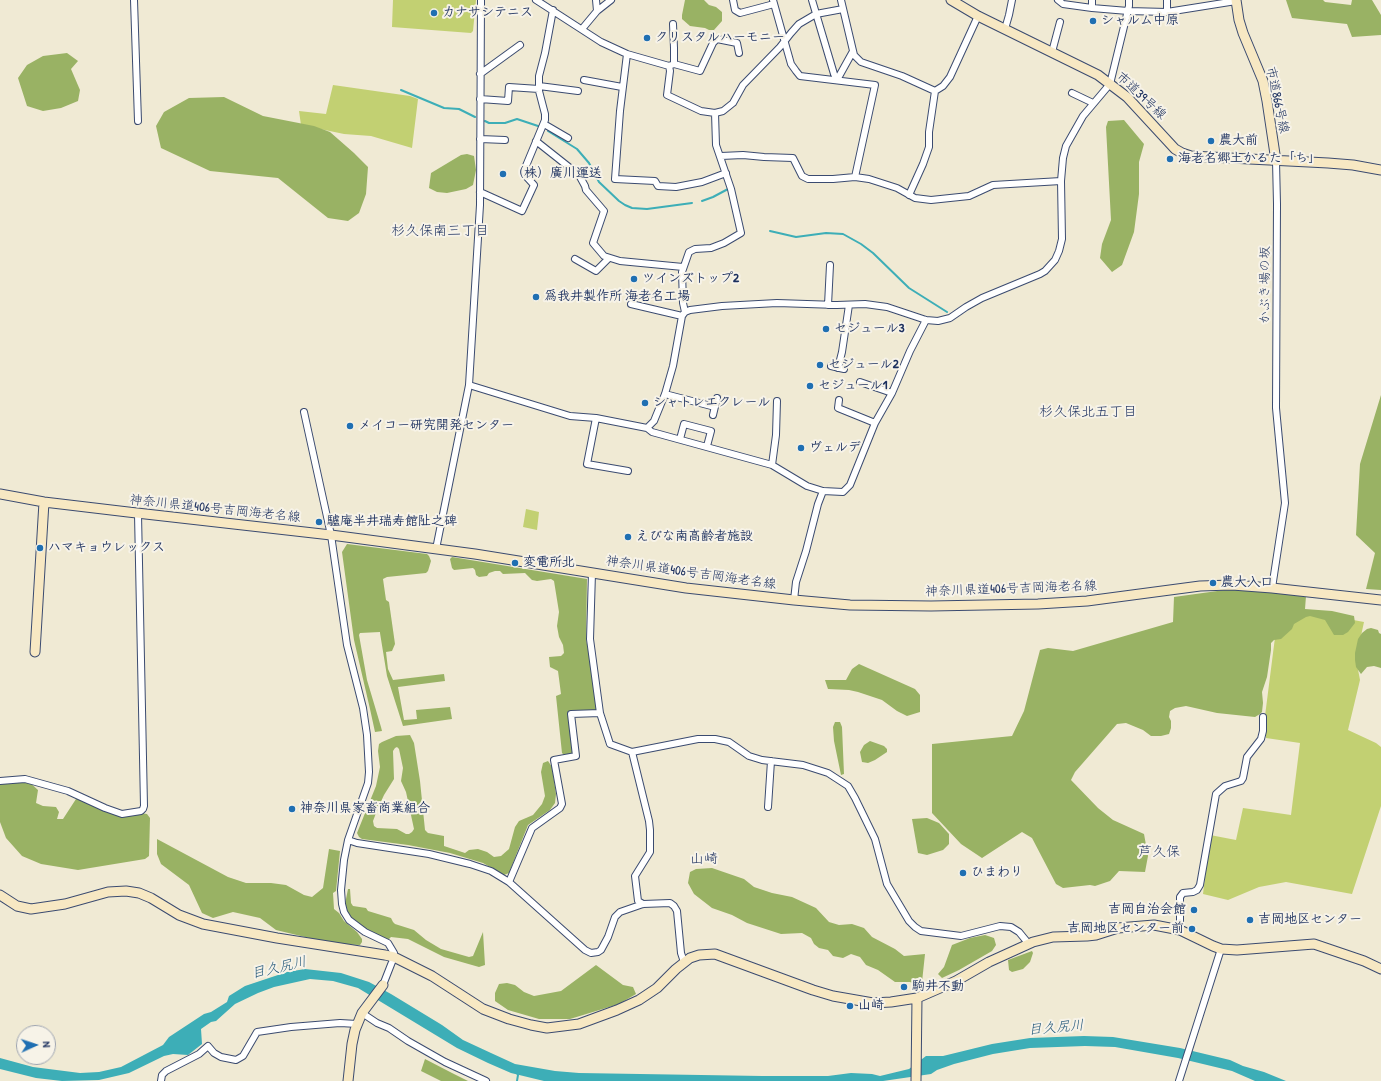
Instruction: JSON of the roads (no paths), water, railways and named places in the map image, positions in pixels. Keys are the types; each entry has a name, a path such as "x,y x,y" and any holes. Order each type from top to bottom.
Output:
{"street":[{"path":"134,0 138,121"},
{"path":"436,548 468,385 480,192 481,0"},
{"path":"536,0 601,42 627,54 700,71 713,43 717,39 737,43 740,52"},
{"path":"596,0 597,11"},
{"path":"582,29 597,11 611,0"},
{"path":"732,0 735,10 740,13 774,2 791,64 800,76 875,85 855,177"},
{"path":"812,0 837,80"},
{"path":"841,0 852,53 861,62 902,76 935,90 943,86 950,77 978,16"},
{"name":"市道39号線","path":"951,0 978,16 1082,66 1110,84 1127,97 1182,153 1191,156 1353,165 1381,170"},
{"path":"1005,29 1010,15 1012,0"},
{"path":"1058,0 1063,4 1128,12 1167,12 1236,0"},
{"path":"1092,0 1092,8"},
{"path":"631,304 684,314 690,310 722,306 777,303 828,305 865,304 887,307 926,320 938,321 950,318 982,298 1045,271 1055,260 1062,239 1061,181 1063,158 1066,146 1083,116 1110,84 1128,12 1129,0"},
{"path":"1167,0 1167,12"},
{"name":"市道866号線","path":"1236,0 1239,20 1243,33 1263,81 1276,161"},
{"path":"673,24 674,48 667,95 701,111 715,113 723,111 729,107 743,85 799,24 816,14 843,8"},
{"path":"480,192 522,211 534,185 523,173 544,124 545,114 539,87 539,76 545,53 552,10"},
{"path":"1052,52 1060,22"},
{"path":"480,74 520,45"},
{"path":"837,80 852,53"},
{"path":"627,54 622,87 615,179 655,181 658,186 676,187 692,185 726,173"},
{"path":"584,80 622,87"},
{"path":"480,99 508,101 509,87 539,87 578,91"},
{"path":"909,194 929,147 929,132 935,90"},
{"path":"1072,93 1093,103"},
{"path":"647,428 654,421 665,394 673,366 684,314 682,272 689,252 695,249 711,248 724,243 741,233 731,190 716,144 715,113"},
{"path":"544,124 568,138"},
{"path":"480,139 505,140"},
{"path":"536,141 579,175 586,190 604,211 593,243 604,256 620,261 683,267"},
{"path":"721,156 743,155 792,158 802,176 808,179 833,180 855,177 869,179 897,188 916,198 930,200 969,196 993,185 1061,181"},
{"name":"かぶき場の坂","path":"1272,588 1285,502 1276,408 1278,204 1276,161"},
{"path":"575,259 596,271 609,258"},
{"path":"828,305 830,265"},
{"path":"838,368 849,305"},
{"path":"468,385 570,416 596,418 647,428 652,432 772,465 807,486 823,491 843,492 850,485 875,422 892,393 910,350 926,320"},
{"path":"831,366 844,369"},
{"path":"860,382 892,393"},
{"path":"665,394 714,407"},
{"path":"713,415 717,398"},
{"path":"839,400 838,408 875,422"},
{"path":"772,465 778,401"},
{"path":"304,412 331,535 347,644 363,708 367,735 369,772 368,783 348,840 344,860 341,890 344,912 349,920 365,932 388,943 394,953 394,957 383,985 364,1011 357,1024 352,1044 348,1081"},
{"path":"596,418 587,464 628,471"},
{"path":"680,439 684,424 712,431 707,446"},
{"path":"794,600 796,582 823,491"},
{"name":"神奈川県道406号吉岡海老名線","path":"0,494 44,502 138,514 436,548 686,588 850,605 932,606 1038,604 1087,601 1200,586 1232,585 1381,600"},
{"path":"35,652 44,502"},
{"path":"0,781 25,779 68,791 122,814 141,811 143,809 138,514"},
{"path":"592,573 590,639 600,713 610,744 632,752 698,739 715,739 729,742 750,756 771,761 802,765 828,774 848,786 855,798 875,839 886,884 914,927 921,931 961,936 1000,926 1011,927 1019,932 1028,944"},
{"path":"509,882 532,828 560,808 562,804 554,760 576,756 571,714 600,713"},
{"path":"1180,930 1180,897 1183,893 1197,890 1200,885 1216,794 1225,786 1241,781 1243,778 1247,757 1261,739 1263,731 1262,717"},
{"path":"632,752 650,830 650,852 636,876 638,901 643,904"},
{"path":"768,807 771,761"},
{"path":"348,840 357,843 429,854 491,871 509,882 585,950 591,953 601,950 608,937 615,917 620,912 643,904 670,904 674,906 677,911 681,953 684,962"},
{"path":"0,895 17,906 31,909 65,904 108,892 126,890 139,893 152,898 179,915 203,924 277,938 385,954 432,976 483,1009 509,1019 547,1028 579,1024 639,1000 657,988 684,962 699,955 715,954 813,990 833,996 873,1002 891,1002 917,998 956,981 988,962 1028,944 1053,937 1096,935 1118,928 1154,925 1180,930 1213,946 1237,950 1314,944 1364,961 1381,969"},
{"path":"1179,1081 1221,948"},
{"path":"916,1081 917,998"},
{"path":"364,1011 377,1023 389,1028 408,1041 445,1062 486,1081"},
{"path":"161,1081 162,1075 166,1071 199,1054 208,1046 214,1053 221,1057 236,1060 243,1056 257,1032 291,1027 340,1023 357,1024"}],"water":[{"path":"305,969 341,973 369,982 442,1025 463,1040 515,1064 555,1071 579,1073 762,1076 828,1076 851,1073 880,1076 909,1069 926,1056 943,1056 992,1044 1030,1038 1084,1036 1113,1037 1180,1048 1230,1060 1286,1081 1255,1081 1232,1071 1178,1058 1115,1047 1085,1046 1030,1048 993,1054 954,1064 937,1070 931,1074 883,1081 544,1081 511,1073 457,1048 358,988 333,981 310,979 274,987 235,1004 216,1021 211,1022 201,1029 202,1044 188,1055 173,1054 164,1056 129,1073 99,1080 62,1081 36,1078 0,1069 0,1058 16,1062 16,1065 80,1073 99,1072 121,1067 163,1045 169,1037 204,1014 211,1012 227,1002 229,996 245,986 287,972"}],"waterway":[{"path":"401,90 444,108 459,109 475,117"},
{"path":"485,121 489,123 505,123 517,119 538,126"},
{"path":"548,131 577,149 589,163 599,182 625,205 632,208 647,209 692,203"},
{"path":"702,201 728,189"},
{"path":"770,231 796,237 826,233 843,234 873,253 909,288 947,312"},
{"path":"517,1073 517,1081"}],"place":[{"name":"カナサシテニス","path":"434,13"},
{"name":"シャルム中原","path":"1093,21"},
{"name":"クリスタルハーモニー","path":"647,38"},
{"name":"農大前","path":"1211,141"},
{"name":"海老名郷土かるた「ち」","path":"1170,159"},
{"name":"（株）廣川運送","path":"503,174"},
{"name":"ツインズトップ2","path":"634,279"},
{"name":"爲我井製作所 海老名工場","path":"536,297"},
{"name":"セジュール3","path":"826,329"},
{"name":"セジュール2","path":"820,365"},
{"name":"セジュール1","path":"810,386"},
{"name":"シャトレエクレール","path":"645,403"},
{"name":"メイコー研究開発センター","path":"350,426"},
{"name":"ヴェルデ","path":"801,448"},
{"name":"驢庵半井瑞寿館阯之碑","path":"319,522"},
{"name":"えびな南高齢者施設","path":"628,537"},
{"name":"ハマキョウレックス","path":"40,548"},
{"name":"変電所北","path":"515,563"},
{"name":"農大入口","path":"1213,583"},
{"name":"神奈川県家畜商業組合","path":"292,809"},
{"name":"ひまわり","path":"963,873"},
{"name":"吉岡自治会館","path":"1194,910"},
{"name":"吉岡地区センター","path":"1250,920"},
{"name":"吉岡地区センター前","path":"1192,929"},
{"name":"駒井不動","path":"904,987"},
{"name":"山崎","path":"850,1006"}],"district":[{"name":"杉久保南三丁目","path":"440,231"},
{"name":"杉久保北五丁目","path":"1088,412"},
{"name":"芦久保","path":"1159,852"},
{"name":"山崎","path":"704,859"}],"water label":[{"name":"目久尻川","path":"279,968"},
{"name":"目久尻川","path":"1056,1028"}]}
